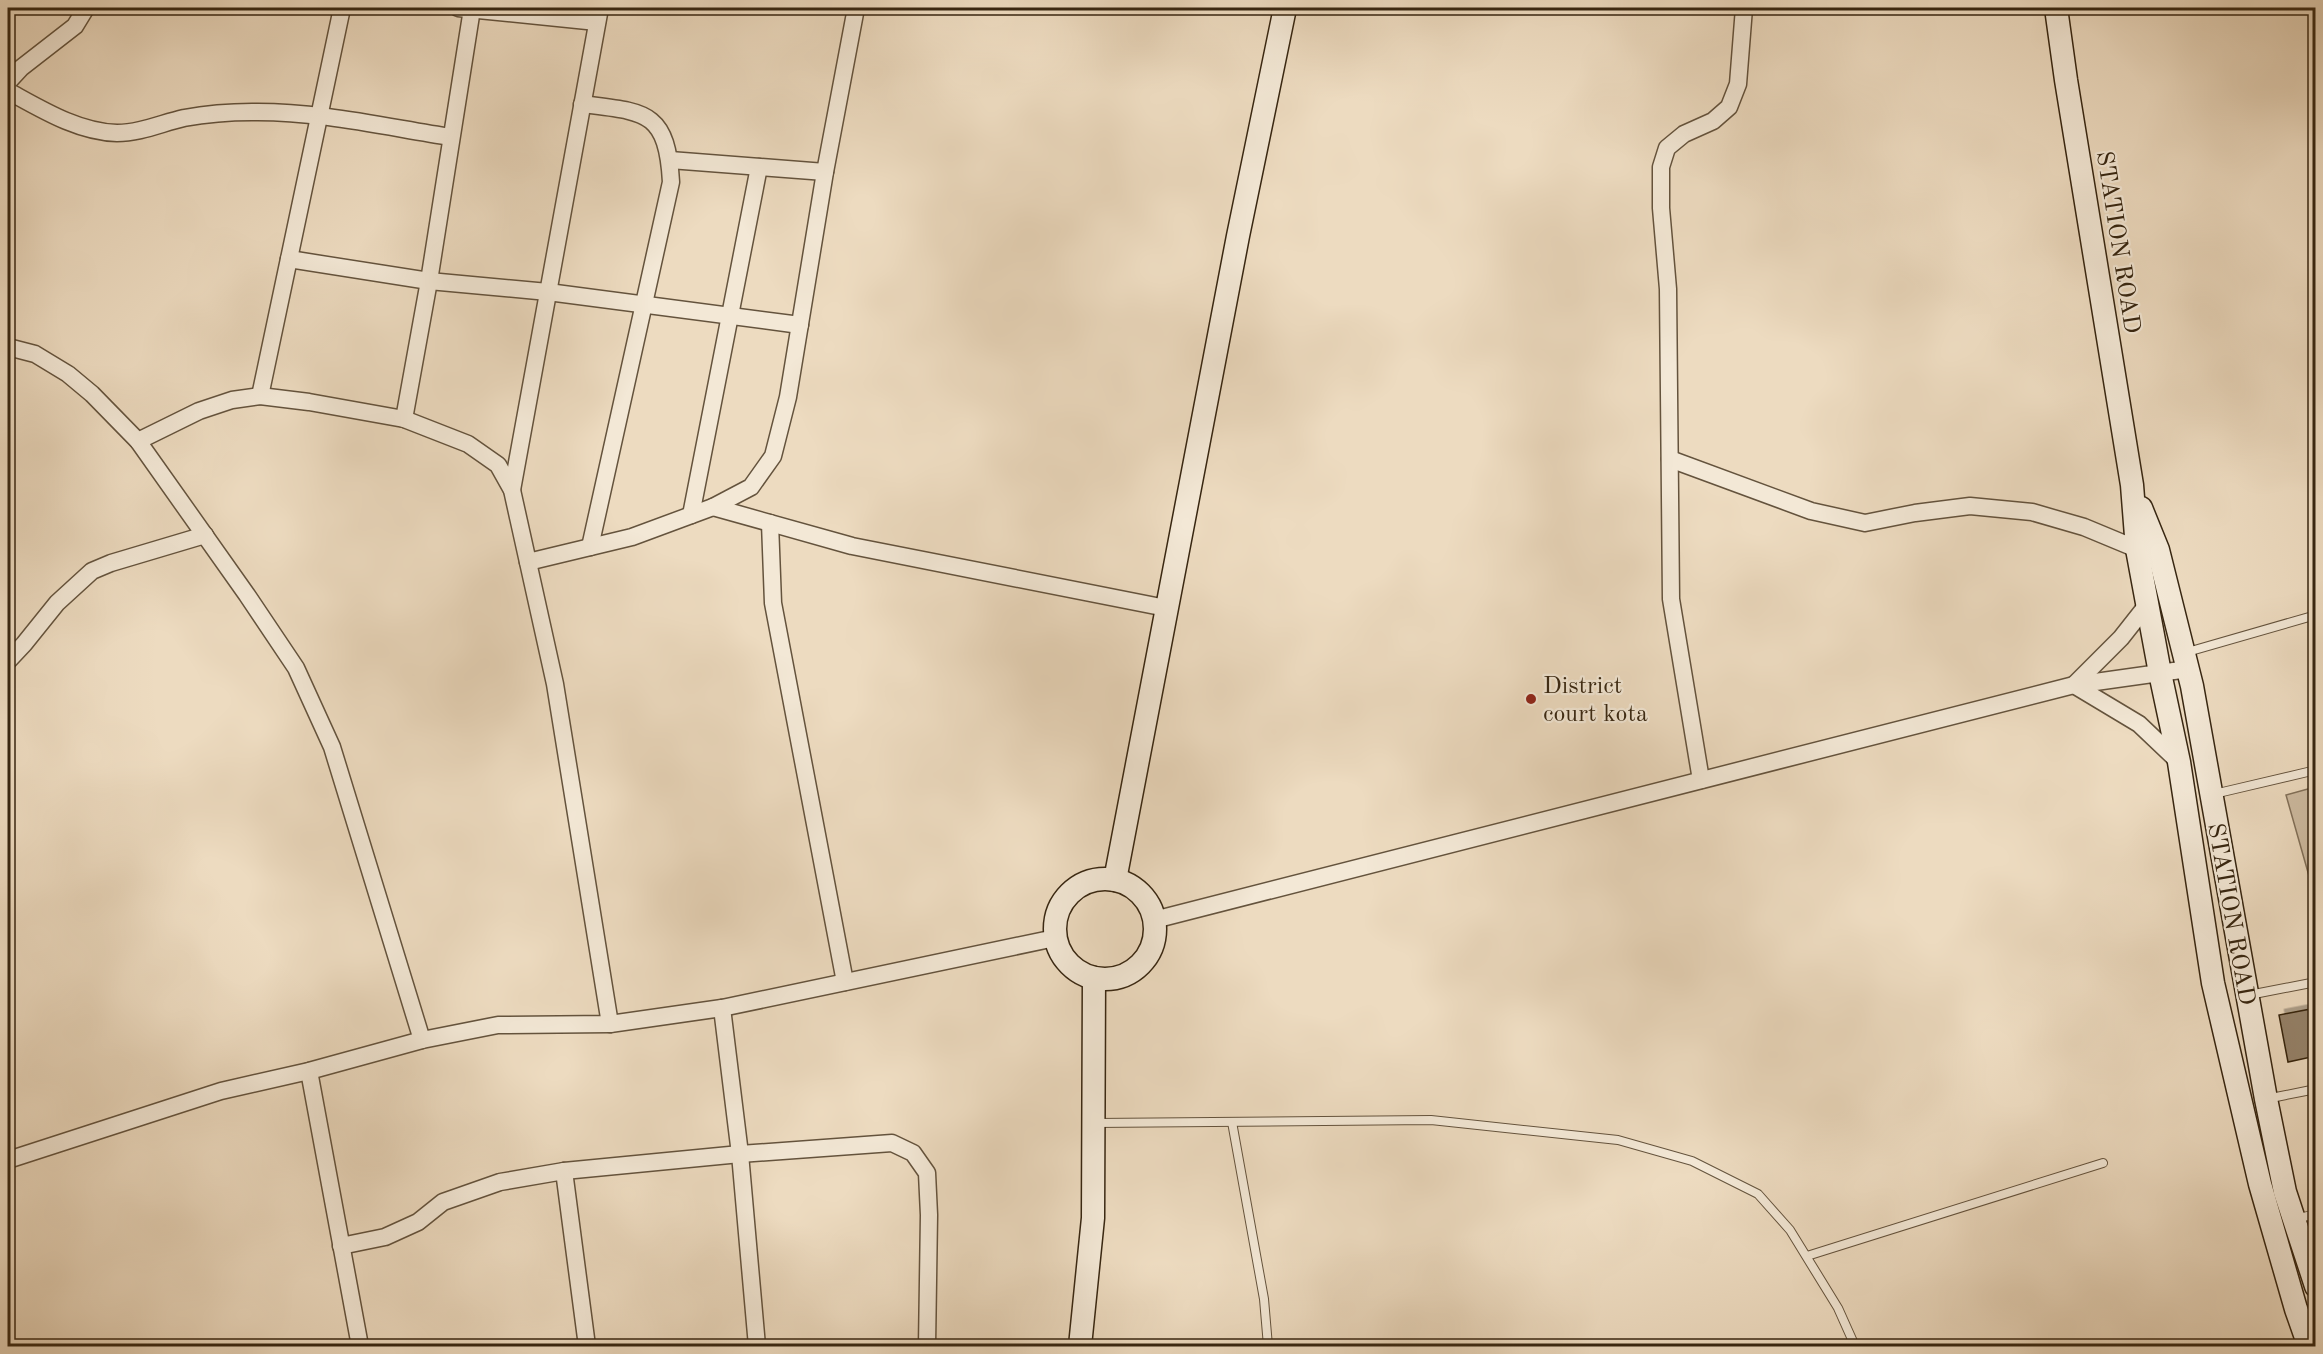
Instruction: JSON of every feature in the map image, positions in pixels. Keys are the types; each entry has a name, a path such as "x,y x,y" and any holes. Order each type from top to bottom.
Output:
{"street":[{"path":"8,82 21,68 75,26 86,8"},
{"path":"260,396 342,8"},
{"path":"405,420 451,136 465,8 599,15 512,490"},
{"path":"528,562 632,537 713,507 751,487 773,456 788,397 825,172 856,8"},
{"path":"1115,880 1238,236 1285,8"},
{"path":"1701,780 1671,599 1668,289 1661,208 1661,167 1667,148 1684,134 1713,122 1729,107 1738,84 1744,8"},
{"name":"STATION ROAD","path":"2056,8 2132,485 2137,549 2160,673 2180,762 2213,983 2260,1184 2309,1347"},
{"path":"8,91 84,128 118,133 152,128 208,114 253,112 319,116 451,136"},
{"path":"582,104 634,111 650,118 663,136 670,160 671,182 590,547"},
{"path":"670,160 825,172"},
{"path":"691,515 759,167"},
{"path":"289,259 429,281 548,292 800,325"},
{"path":"8,346 35,354 68,374 92,394 138,441 296,668 332,747 422,1040"},
{"path":"138,441 199,411 232,400 260,396 309,402 405,420 468,444 498,465 512,490 555,684 610,1024"},
{"path":"1670,459 1811,511 1865,523 1915,513 1970,506 2021,511 2084,527 2137,549"},
{"name":"STATION ROAD","path":"2132,485 2158,550 2186,661 2246,995 2285,1192 2305,1216 2316,1286"},
{"path":"713,507 852,546 1166,608"},
{"path":"770,523 773,603 845,982"},
{"path":"8,661 57,603 92,571 111,562 205,535"},
{"path":"2074,685 2121,638 2147,605"},
{"path":"1154,920 2074,685 2160,673 2186,661"},
{"path":"2074,685 2139,724 2180,762"},
{"path":"1095,880 1115,880 1133,887 1147,902 1154,920 1154,939 1146,957 1132,971 1114,978 1094,978 1076,970 1062,956 1055,938 1056,919 1063,901 1077,887 1095,880"},
{"path":"8,1160 221,1091 309,1071 422,1040 498,1025 610,1024 722,1008 1055,938"},
{"path":"1080,1347 1093,1218 1094,978"},
{"path":"722,1008 740,1154 757,1347"},
{"path":"309,1071 360,1347"},
{"path":"341,1246 385,1238 417,1222 443,1202 500,1182 564,1171 740,1154 892,1143 913,1153 927,1173 929,1215 927,1347"},
{"path":"564,1171 587,1347"}],"lane":[{"path":"2186,661 2316,615"},
{"path":"2211,794 2316,770"},
{"path":"2246,995 2316,982"},
{"path":"2266,1099 2316,1089"},
{"path":"1095,1123 1431,1120 1618,1140 1692,1161 1758,1194 1790,1230 1838,1308 1855,1347"},
{"path":"1232,1122 1264,1299 1269,1347"},
{"path":"1807,1256 2103,1163"}],"shaded area":[{"path":"2316,787 2315,897 2286,795"}],"building":[{"path":"2316,1008 2316,1056 2288,1062 2279,1015"}],"place":[{"name":"District court kota","path":"1531,699"}]}
